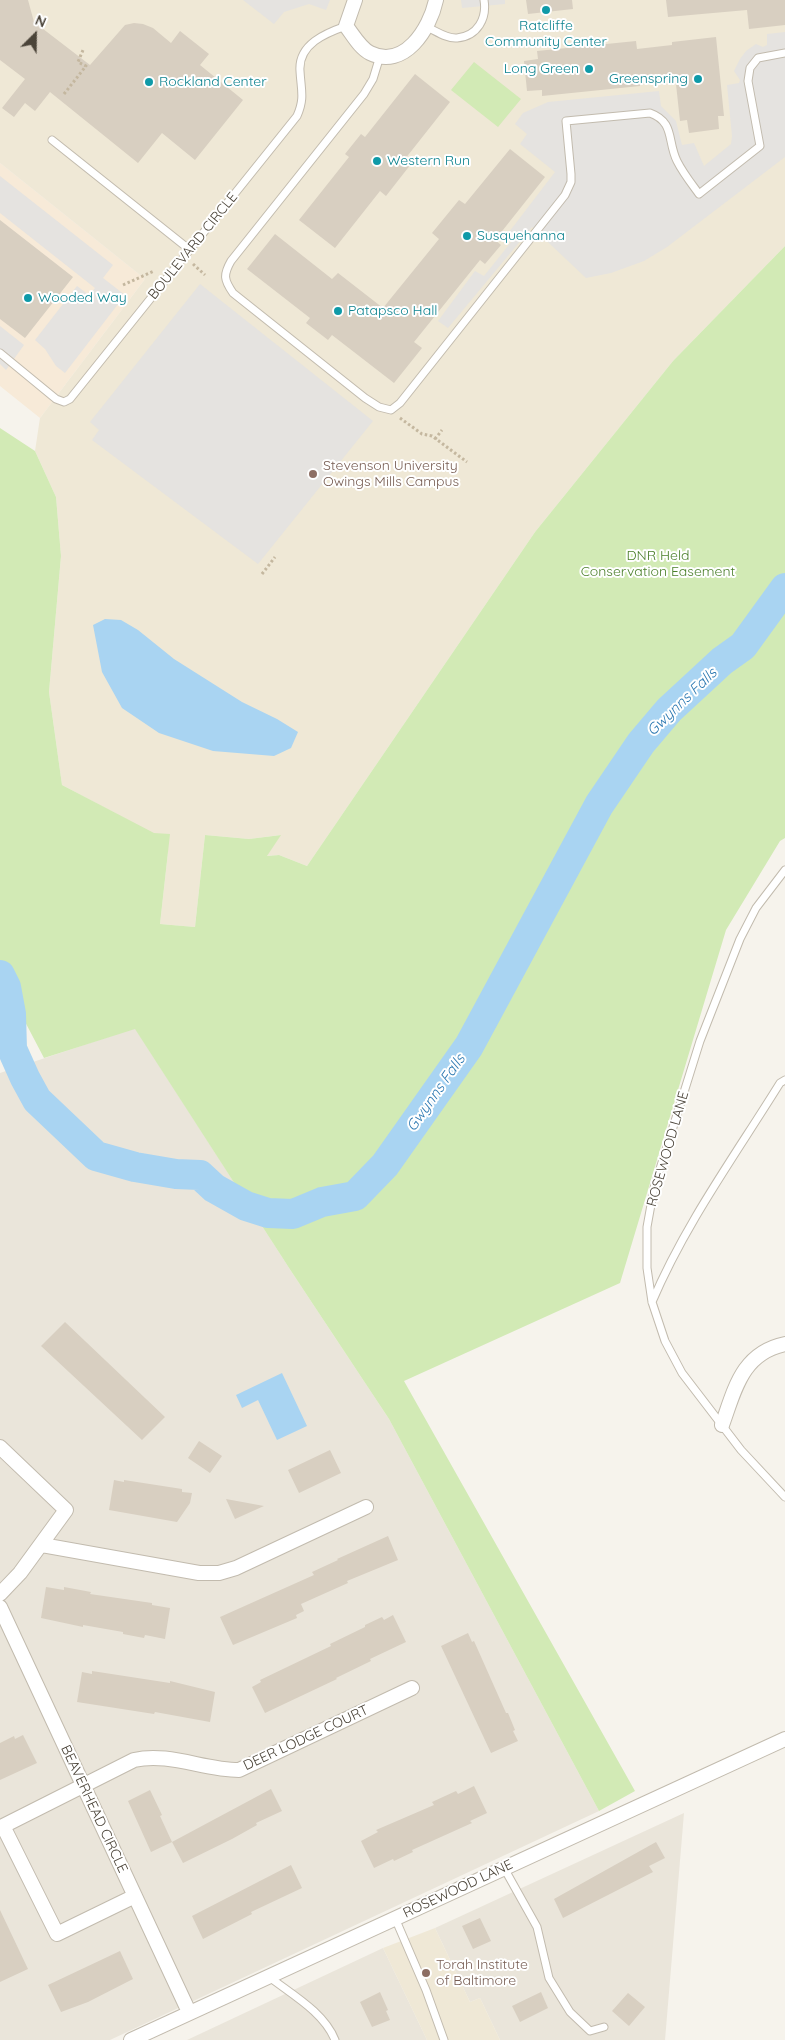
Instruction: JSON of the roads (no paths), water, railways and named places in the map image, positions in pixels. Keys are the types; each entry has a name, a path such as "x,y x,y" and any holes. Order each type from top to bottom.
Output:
{"street":[{"path":"355,0 346,26 368,52 380,56 392,56 403,52 418,40 427,27 436,0"},
{"path":"722,1425 739,1378 749,1363 773,1347 785,1344"},
{"path":"0,1447 66,1510 42,1545 20,1573 0,1594"},
{"path":"42,1545 199,1573 219,1574 236,1568 366,1507"},
{"name":"BEAVERHEAD CIRCLE","path":"0,1607 189,2012"},
{"name":"DEER LODGE COURT","path":"135,1896 57,1934 3,1826 134,1760 148,1757 224,1770 239,1770 412,1688"},
{"name":"ROSEWOOD LANE","path":"132,2040 189,2012 785,1739"}],"lane":[{"path":"427,27 445,36 457,38 468,35 481,25 486,10 484,0"},
{"name":"BOULEVARD CIRCLE","path":"0,353 56,399 64,402 70,399 298,116 303,104 303,86 300,70 302,59 310,46 318,37 346,26"},
{"path":"380,56 373,79 364,94 225,271 226,282 233,293 365,398 379,407 391,410 400,403 565,195 571,182 566,121 650,112 659,116 666,122 676,159 699,194 760,146 748,80 750,68 758,58 785,53"},
{"path":"52,140 190,250"},
{"name":"ROSEWOOD LANE","path":"785,870 756,908 740,939 700,1041 654,1188 647,1227 647,1268 652,1302 665,1341 682,1373 740,1450 785,1497"},
{"path":"652,1302 666,1268 705,1202 780,1083 785,1080"},
{"path":"504,1868 537,1927 549,1978 570,2012 590,2031 604,2027"},
{"path":"395,1918 426,1990 444,2040"},
{"path":"268,1976 322,2020 331,2031 335,2040"}],"water":[{"path":"105,619 121,620 138,630 174,659 242,702 277,719 298,732 291,748 274,756 213,751 159,733 122,708 102,672 93,625"},
{"path":"282,1373 307,1426 277,1440 258,1400 242,1408 236,1395"}],"waterway":[{"name":"Gwynns Falls","path":"0,975 6,987 11,1014 12,1049 25,1078 37,1100 96,1156 135,1167 176,1174 200,1175 214,1188 246,1206 268,1213 293,1214 322,1202 355,1196 385,1165 469,1046 599,805 641,743 669,710 722,661 743,646 785,588"}],"place":[{"name":"Ratcliffe Community Center","path":"546,10"},
{"name":"Long Green","path":"589,69"},
{"name":"Greenspring","path":"698,79"},
{"name":"Rockland Center","path":"149,82"},
{"name":"Western Run","path":"377,161"},
{"name":"Susquehanna","path":"467,236"},
{"name":"Wooded Way","path":"28,298"},
{"name":"Patapsco Hall","path":"338,311"},
{"name":"Stevenson University Owings Mills Campus","path":"313,474"},
{"name":"Torah Institute of Baltimore","path":"426,1973"}],"park label":[{"name":"DNR Held Conservation Easement","path":"658,564"}]}
